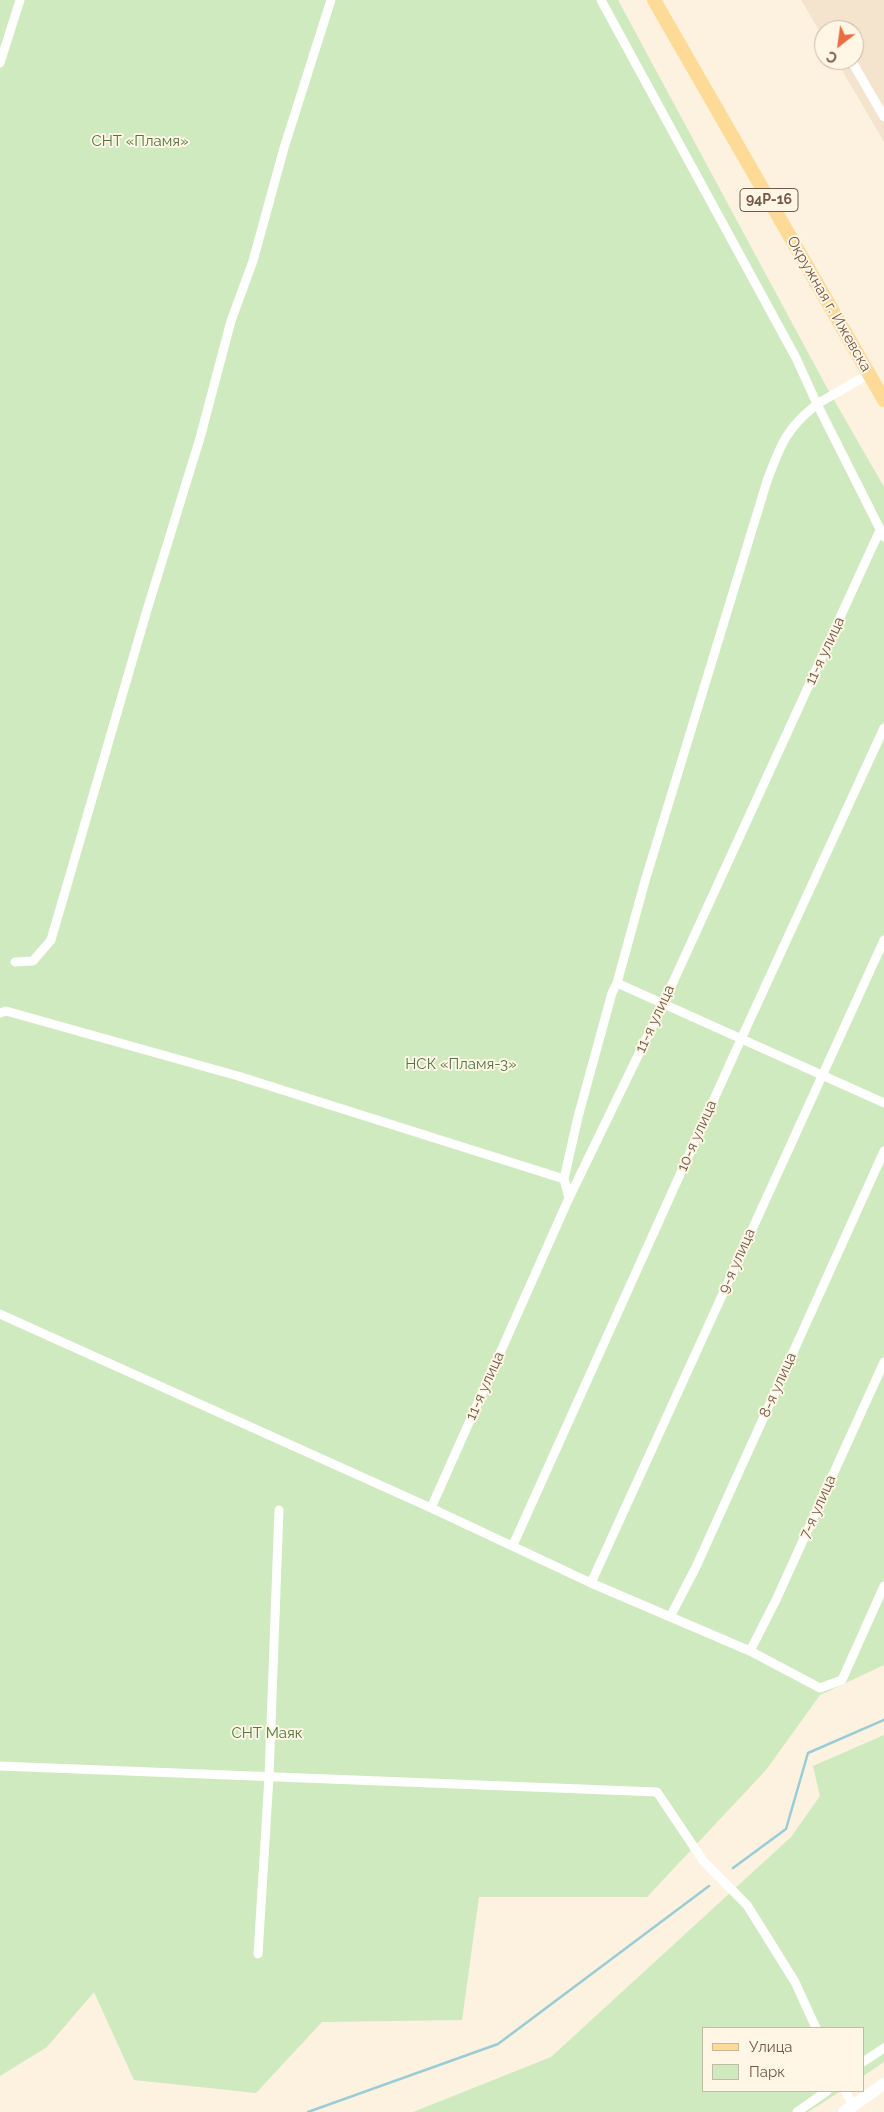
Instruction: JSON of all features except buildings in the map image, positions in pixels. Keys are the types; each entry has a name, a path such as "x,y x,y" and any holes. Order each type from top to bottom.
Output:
{"main road":[{"name":"Окружная г. Ижевска","path":"654,0 884,400"}],"street":[{"path":"0,63 20,0"},
{"path":"15,962 33,961 51,940 147,610 200,438 231,321 253,261 284,148 331,0"},
{"path":"601,0 796,358 882,534"},
{"path":"857,70 884,117"},
{"path":"569,1198 564,1180 578,1117 612,993 617,983 642,890 767,481 781,442 797,420 817,404 869,374"},
{"name":"11-я улица","path":"431,1508 569,1198 663,1004 882,534"},
{"name":"10-я улица","path":"512,1546 884,728"},
{"name":"9-я улица","path":"591,1583 884,940"},
{"path":"617,983 884,1102"},
{"path":"0,1013 6,1011 238,1076 564,1180"},
{"name":"8-я улица","path":"670,1617 696,1567 884,1150"},
{"path":"0,1314 431,1508 591,1583 750,1651 820,1688 842,1680 884,1586"},
{"name":"7-я улица","path":"750,1651 776,1600 884,1362"},
{"path":"258,1954 269,1776 278,1510"},
{"path":"0,1766 657,1792 704,1862 748,1905 795,1982 816,2027"},
{"path":"864,2061 884,2048"},
{"path":"845,2092 849,2109 884,2084"},
{"path":"797,2112 826,2092"}],"shaded area":[{"path":"801,0 884,0 884,142 842,70 864,70 864,20 814,20 814,22"}],"green space":[{"name":"НСК «Пламя-3»","path":"0,0 618,0 826,386 884,487 884,1665 820,1695 766,1770 647,1897 479,1897 462,2020 322,2022 256,2093 134,2080 94,1992 47,2047 0,2076"},
{"path":"884,1735 884,2062 864,2075 864,2027 702,2027 702,2092 839,2092 808,2112 413,2112 551,2057 791,1837 820,1796 813,1766"}],"waterway":[{"path":"733,1868 786,1829 808,1753 884,1720"},
{"path":"308,2112 498,2044 709,1886"}],"park label":[{"name":"СНТ «Пламя»","path":"140,141"},
{"name":"СНТ Маяк","path":"267,1733"}]}
